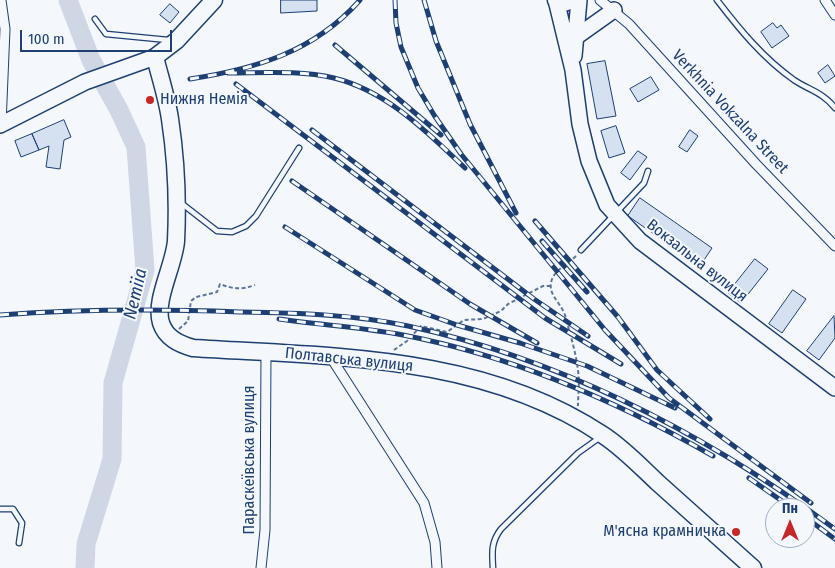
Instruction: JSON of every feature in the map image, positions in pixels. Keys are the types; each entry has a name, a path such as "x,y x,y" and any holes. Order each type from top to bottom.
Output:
{"highway":[{"path":"556,0 564,3 573,0"},
{"path":"170,337 162,323 160,314 176,243 177,199 170,118 155,57 176,41 207,3"},
{"name":"Полтавська вулиця","path":"170,337 182,345 193,348 330,356 437,369 492,384 542,401 603,435 754,568"}],"main road":[{"name":"Вокзальна вулиця","path":"556,0 573,70 580,124 589,161 607,205 640,241 835,388"},
{"name":"Вокзальна вулиця","path":"573,70 578,0"},
{"path":"576,37 614,10"},
{"path":"0,125 85,82 155,57"}],"street":[{"path":"0,125 5,29 2,0"},
{"name":"Verkhnia Vokzalna Street","path":"600,0 614,10 835,246"},
{"path":"825,0 835,15"},
{"name":"Параскеївська вулиця","path":"261,568 266,530 266,352"},
{"path":"330,356 424,503 435,542 437,568"}],"lane":[{"path":"717,0 747,40 795,80 828,98 835,108"},
{"path":"95,19 106,34 176,41"},
{"path":"177,199 217,231 232,232 246,226 256,216 299,148"},
{"path":"581,250 644,184 648,171"},
{"path":"493,568 493,539 501,529 578,452 603,435"},
{"path":"0,509 12,509 22,523 18,543"}],"path":[{"path":"581,250 568,264 559,269 553,277 551,294 564,313 573,343 573,353 579,372 578,408 586,426"},
{"path":"170,337 188,321 191,301 196,297 217,292 220,284 231,288 244,289 255,285"},
{"path":"385,362 389,354 407,340 420,326 447,332 464,320 482,319 501,311 508,304 544,286 551,286"}],"building":[{"path":"281,0 317,0 317,11 281,13"},
{"path":"170,4 179,12 170,23 160,15"},
{"path":"773,23 777,28 781,25 789,36 772,48 761,32"},
{"path":"605,61 616,116 597,119 587,64"},
{"path":"828,65 835,76 825,83 818,73"},
{"path":"651,77 659,90 638,102 630,89"},
{"path":"64,120 71,137 64,140 60,169 46,167 49,146 39,150 32,134"},
{"path":"616,126 625,153 609,158 601,131"},
{"path":"690,130 698,136 687,152 679,147"},
{"path":"32,134 39,150 21,157 15,141"},
{"path":"638,151 647,157 630,180 621,173"},
{"path":"640,198 712,248 700,266 628,216"},
{"path":"755,259 768,269 741,303 728,293"},
{"path":"793,290 806,299 782,333 769,324"},
{"path":"834,316 835,338 819,360 807,351"}],"waterway":[{"name":"Nemiia","path":"68,0 91,60 119,110 136,147 145,270 113,383 112,459 86,544 85,568"}],"railway":[{"path":"190,79 238,70 282,55 323,33 360,0"},
{"path":"395,0 396,23 401,47 418,88 434,115 461,154 605,330 669,398 804,498"},
{"path":"424,0 436,41 470,124 516,213"},
{"path":"335,45 441,135"},
{"path":"228,73 281,72 321,75 353,84 371,92 405,114 465,168"},
{"path":"236,84 545,318 621,364"},
{"path":"312,130 534,299 588,336"},
{"path":"292,181 470,304 537,343"},
{"path":"535,221 618,317 657,370 710,419"},
{"path":"285,227 415,310 587,366 675,408"},
{"path":"542,241 587,292"},
{"path":"0,315 120,310 180,310 303,314 366,319 408,326 466,341 523,359 578,380 632,405 685,432 736,462 835,529"},
{"path":"279,319 388,332 484,355 524,368 601,399 713,456"},
{"path":"749,478 778,498"},
{"path":"815,524 835,539"}],"place":[{"name":"Нижня Немія","path":"150,100"},
{"name":"М'ясна крамничка","path":"736,532"}]}
